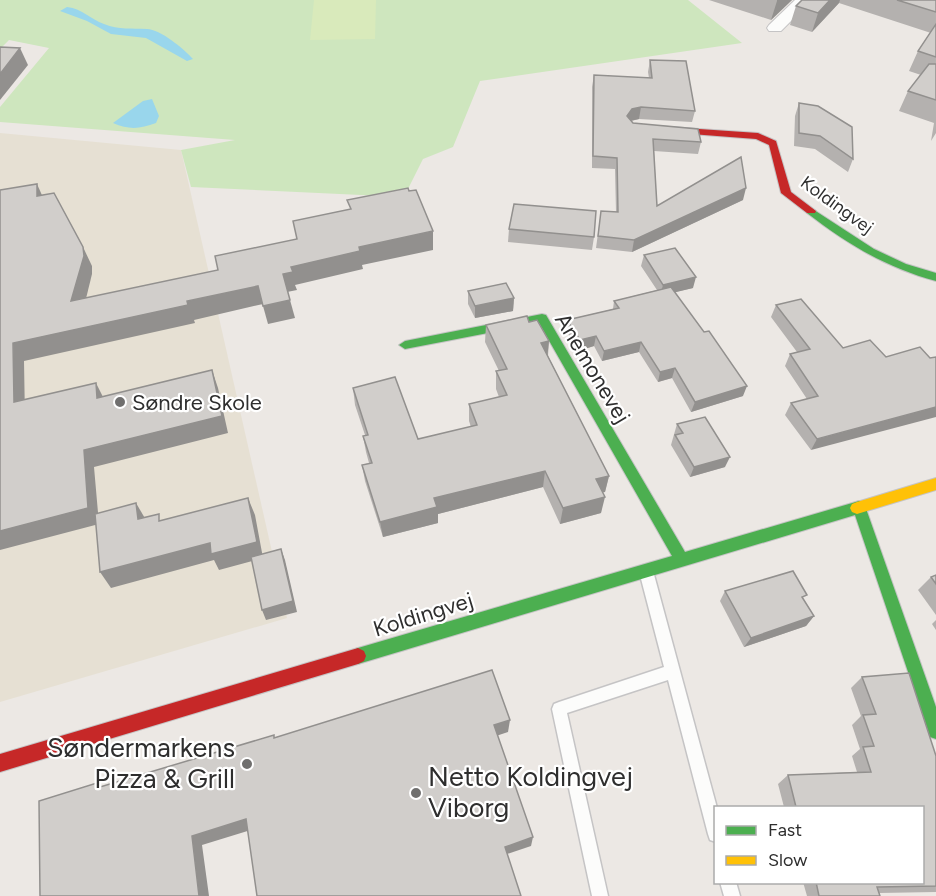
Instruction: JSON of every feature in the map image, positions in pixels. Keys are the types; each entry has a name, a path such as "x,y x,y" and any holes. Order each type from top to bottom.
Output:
{"street":[{"path":"775,28 797,1"},
{"name":"Koldingvej","path":"639,129 758,136 773,143 786,193 893,267 936,277"},
{"name":"Anemonevej","path":"405,345 542,318 681,558"},
{"name":"Koldingvej","path":"0,763 681,558 936,484"},
{"path":"859,507 936,731"}],"lane":[{"path":"645,570 714,826"},
{"path":"600,896 559,709 673,671"}],"shaded area":[{"name":"Søndre Skole","path":"0,133 181,150 287,618 0,702"}],"green space":[{"path":"0,0 688,0 742,43 480,81 453,147 423,159 404,197 191,187 181,150 235,140 0,122 0,107 49,48 9,40 0,49"},
{"path":"314,0 376,0 375,39 310,40"}],"water":[{"path":"67,7 110,26 158,32 178,45 193,59 187,61 146,38 111,34 87,21 60,11"},
{"path":"152,99 159,116 156,123 134,128 113,123 143,101"}],"building":[{"path":"802,0 830,0 818,13 796,6"},
{"path":"897,0 936,0 936,12"},
{"path":"936,24 936,57 918,51"},
{"path":"0,47 20,48 0,74"},
{"path":"650,60 686,61 695,111 641,107 632,109 627,116 633,123 698,129 701,142 653,139 657,206 741,157 746,188 634,240 598,236 601,211 618,212 617,158 593,156 594,75 652,78"},
{"path":"929,64 936,64 936,100 908,91"},
{"path":"799,103 818,106 852,127 853,159 820,136 799,133"},
{"path":"37,184 37,196 54,193 83,247 84,256 71,301 218,270 215,256 297,239 293,221 351,209 347,200 408,188 409,191 416,190 433,231 359,247 360,251 291,267 293,272 283,274 290,300 263,306 258,286 187,301 188,305 13,343 14,402 96,383 97,398 212,370 222,416 84,450 88,508 0,531 0,190"},
{"path":"514,204 596,211 594,237 509,229"},
{"path":"675,248 696,277 663,285 644,255"},
{"path":"506,283 514,298 475,306 468,291"},
{"path":"671,287 704,332 709,331 747,386 695,402 675,368 660,372 641,342 604,351 596,336 580,340 567,320 619,308 614,301"},
{"path":"801,299 843,348 870,340 886,357 920,347 930,358 936,357 936,407 817,439 791,403 818,396 790,354 810,349 776,305"},
{"path":"527,316 529,322 537,320 549,341 541,343 609,476 596,479 605,497 563,508 545,471 434,498 437,507 380,522 362,465 372,463 363,436 368,435 353,388 395,377 418,439 477,425 469,404 507,395 496,371 507,369 486,325"},
{"path":"705,417 730,457 694,467 675,435 683,433 677,424"},
{"path":"248,498 257,542 211,554 210,543 100,572 95,514 136,503 138,519 159,514 159,521"},
{"path":"281,549 293,601 262,610 251,557"},
{"path":"793,571 807,595 802,597 814,616 751,638 725,591"},
{"path":"492,670 510,720 494,725 533,837 505,847 521,896 257,896 246,819 192,836 199,896 40,896 39,801 100,782 100,787 274,735 274,738"},
{"path":"909,673 936,756 936,886 877,887 880,896 819,896 816,884 924,884 924,806 796,806 788,775 871,772 863,747 874,746 863,715 876,714 862,677"}],"traffic: fast":[{"path":"811,211 870,252 902,267 936,277"},
{"path":"405,345 542,318 681,559"},
{"path":"859,507 936,731"},
{"path":"358,656 857,508"}],"traffic: slow":[{"path":"857,508 936,484"}],"traffic: jam":[{"path":"655,129 758,136 773,143 786,193 811,211"},
{"path":"0,763 358,656"}],"place":[{"name":"Søndre Skole","path":"120,402"},
{"name":"Søndermarkens Pizza & Grill","path":"247,764"},
{"name":"Netto Koldingvej Viborg","path":"416,793"}]}
